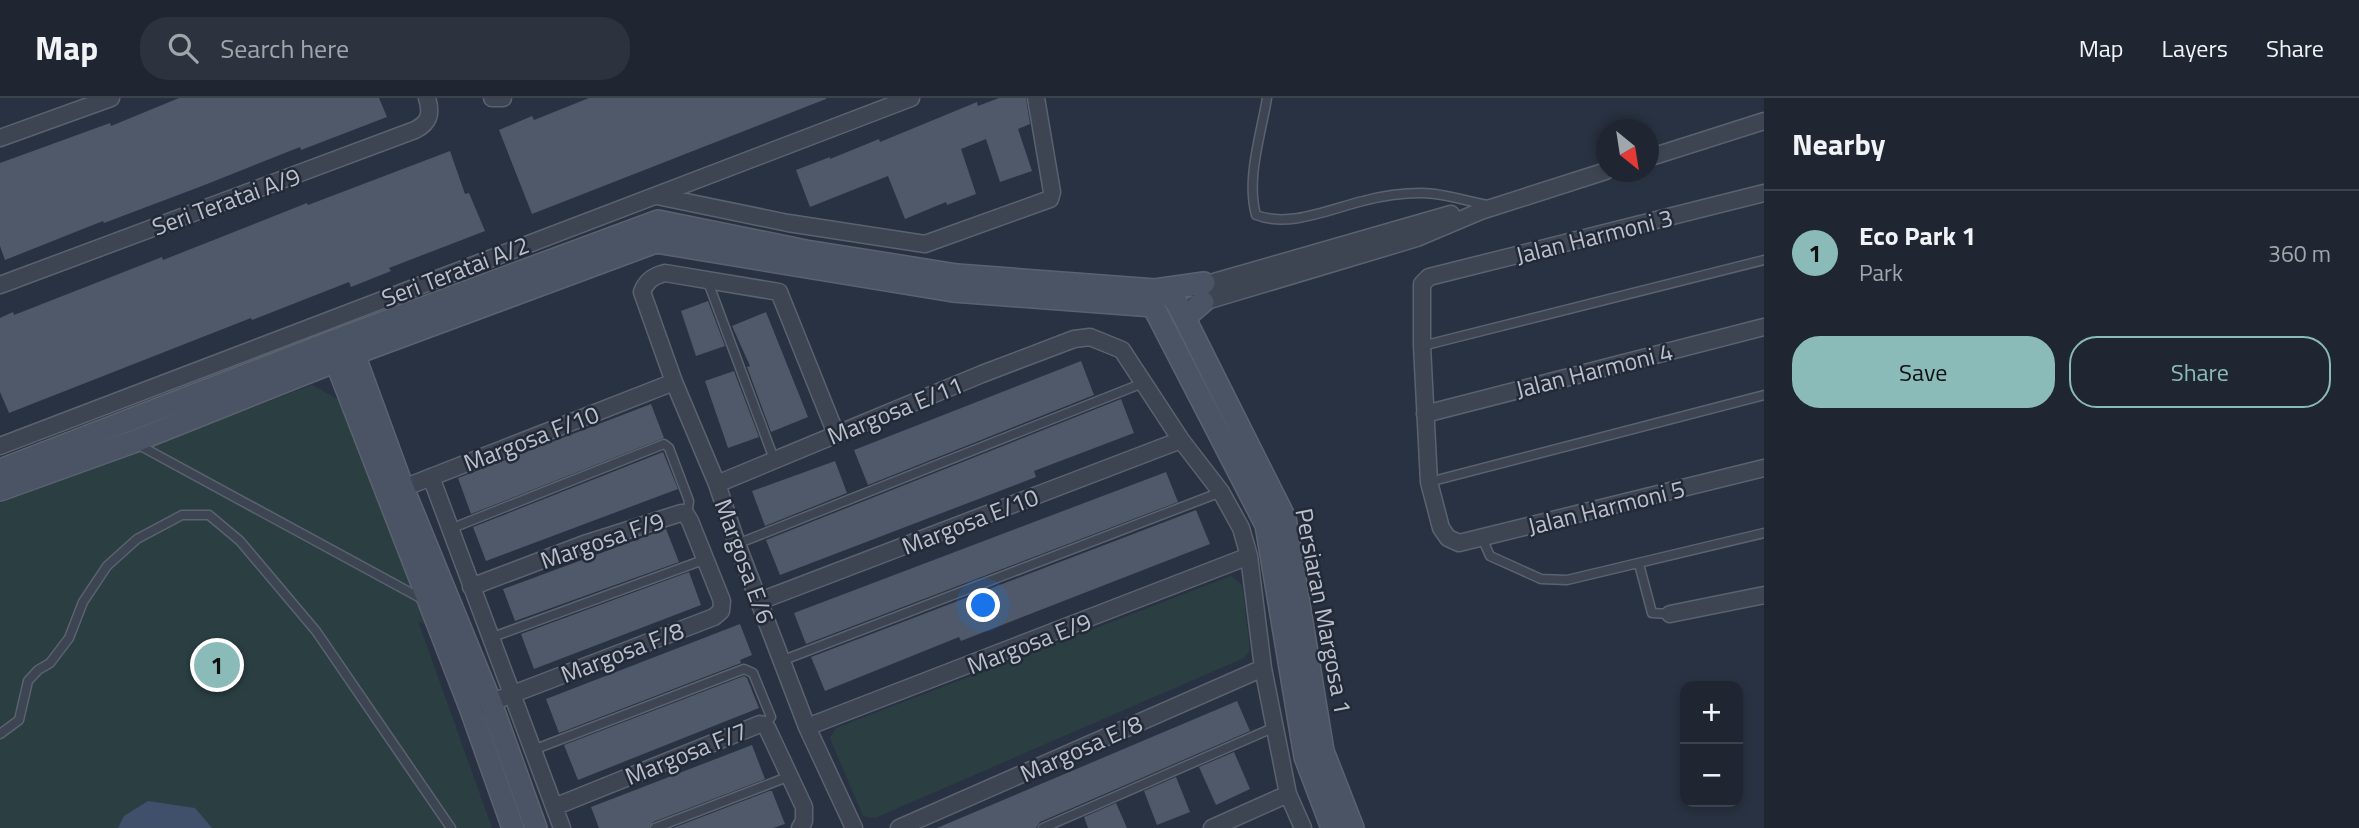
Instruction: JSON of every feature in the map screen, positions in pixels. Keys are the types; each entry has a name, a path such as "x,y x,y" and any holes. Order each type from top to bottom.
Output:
{"street":[{"path":"0,138 111,98"},
{"name":"Seri Teratai A/9","path":"0,285 415,131 425,125 429,117 427,98"},
{"path":"492,98 503,98"},
{"name":"Seri Teratai A/2","path":"0,446 911,98"},
{"path":"657,196 788,223 925,244 1050,199 1052,192 1036,98"},
{"path":"1659,154 1764,121"},
{"path":"1168,307 1204,292 1417,238 1487,209 1596,174"},
{"name":"Jalan Harmoni 3","path":"1422,346 1424,280 1764,193"},
{"path":"0,470 342,349 630,242 659,221 806,251 1168,307 1189,314 1204,292"},
{"name":"Margosa E/6","path":"707,279 665,273 651,278 642,292 807,727 854,828"},
{"path":"707,279 779,292 836,434"},
{"name":"Persiaran Margosa 1","path":"1168,307 1266,525 1323,751 1353,828"},
{"name":"Jalan Harmoni 4","path":"1425,414 1764,327"},
{"name":"Margosa E/11","path":"717,484 1074,339 1090,337 1122,350 1143,383"},
{"path":"1422,346 1429,482"},
{"path":"0,489 133,442 342,349"},
{"path":"342,349 481,706 513,828"},
{"name":"Margosa F/10","path":"396,491 674,382"},
{"path":"1143,383 1181,440 1221,492 1241,528 1249,556 1263,668 1288,794 1303,828"},
{"name":"Margosa E/10","path":"760,601 1181,440"},
{"name":"Jalan Harmoni 5","path":"1429,482 1441,528 1448,538 1459,543 1764,468"},
{"path":"431,477 562,828"},
{"path":"396,491 430,603 481,706 536,828"},
{"name":"Margosa F/9","path":"471,587 676,513 685,513 706,559"},
{"name":"Margosa E/9","path":"807,727 1249,556"},
{"name":"Margosa F/8","path":"481,706 714,617 721,611 722,601 706,559"},
{"path":"1670,614 1764,595"},
{"path":"1257,612 1289,608"},
{"name":"Persiaran Margosa 1","path":"1289,608 1305,757 1332,828"},
{"name":"Margosa E/8","path":"899,828 1263,668"},
{"name":"Margosa F/7","path":"554,807 755,725 765,725 804,807 804,821 800,828"},
{"path":"1212,828 1288,794"}],"lane":[{"path":"1267,98 1253,181 1252,199 1256,215 1269,220 1287,219 1319,214 1366,200 1423,193 1487,209"},
{"path":"1422,346 1764,261"},
{"path":"707,279 774,459"},
{"path":"737,544 1143,383"},
{"path":"1429,482 1764,395"},
{"path":"133,442 430,603"},
{"path":"450,529 664,444 669,448 689,501 685,513"},
{"path":"781,661 1221,492"},
{"path":"0,734 19,720 28,681 38,670 50,663 69,638 83,602 107,566 137,540 182,515 209,515 240,541 316,631 451,828"},
{"path":"1482,538 1490,556 1541,579 1567,580 1764,533"},
{"path":"490,638 706,559"},
{"path":"1639,564 1652,613 1670,614"},
{"path":"533,750 744,669 753,673 771,717 765,725"},
{"path":"1043,828 1275,727"},
{"path":"655,828 790,776"}],"green space":[{"path":"312,385 341,401 426,625 418,621 492,828 0,828 0,503"},
{"path":"1231,576 1242,585 1250,650 1244,658 875,818 863,816 830,738 836,728"}],"water":[{"path":"148,801 195,808 212,828 118,828 124,816"}],"building":[{"path":"179,98 379,98 387,117 301,150 300,147 5,260 0,246 0,163 110,123 111,126"},
{"path":"589,98 826,99 532,214 499,130 532,116 534,120"},
{"path":"999,98 1026,98 1030,124 1018,129 1032,171 1000,182 986,139 961,149 976,194 947,205 946,202 905,219 888,176 810,207 796,170 879,139 880,142 977,102 978,106"},
{"path":"450,151 465,194 469,193 485,231 389,268 391,271 351,287 349,282 252,320 251,318 9,413 0,392 0,318 13,312 14,315 162,257 163,260 307,203 308,205"},
{"path":"708,301 725,346 696,356 681,311"},
{"path":"766,312 808,417 771,432 747,367 750,366 732,326"},
{"path":"1081,361 1094,395 868,485 854,450"},
{"path":"734,371 759,437 728,448 705,381"},
{"path":"1121,399 1134,433 1034,471 1036,477 780,575 766,540"},
{"path":"651,404 664,438 471,514 458,478"},
{"path":"663,452 678,489 486,561 473,527"},
{"path":"835,461 847,493 765,526 752,491"},
{"path":"1166,472 1178,502 806,644 794,613"},
{"path":"1196,510 1210,544 961,641 959,637 825,691 811,657"},
{"path":"666,529 679,562 515,621 503,589"},
{"path":"689,572 701,605 534,669 521,634"},
{"path":"740,624 752,655 740,660 741,663 559,733 546,699"},
{"path":"744,676 759,708 578,780 564,745"},
{"path":"1237,701 1250,731 1040,822 1036,828 937,828"},
{"path":"752,745 765,779 653,822 649,828 599,828 591,807"},
{"path":"1234,752 1250,789 1216,805 1199,767"},
{"path":"1176,777 1190,812 1157,825 1144,791"},
{"path":"772,791 785,824 773,828 673,828"},
{"path":"1116,803 1127,828 1088,828 1084,817"}],"place":[{"name":"Eco Park 1","path":"217,665"}]}
